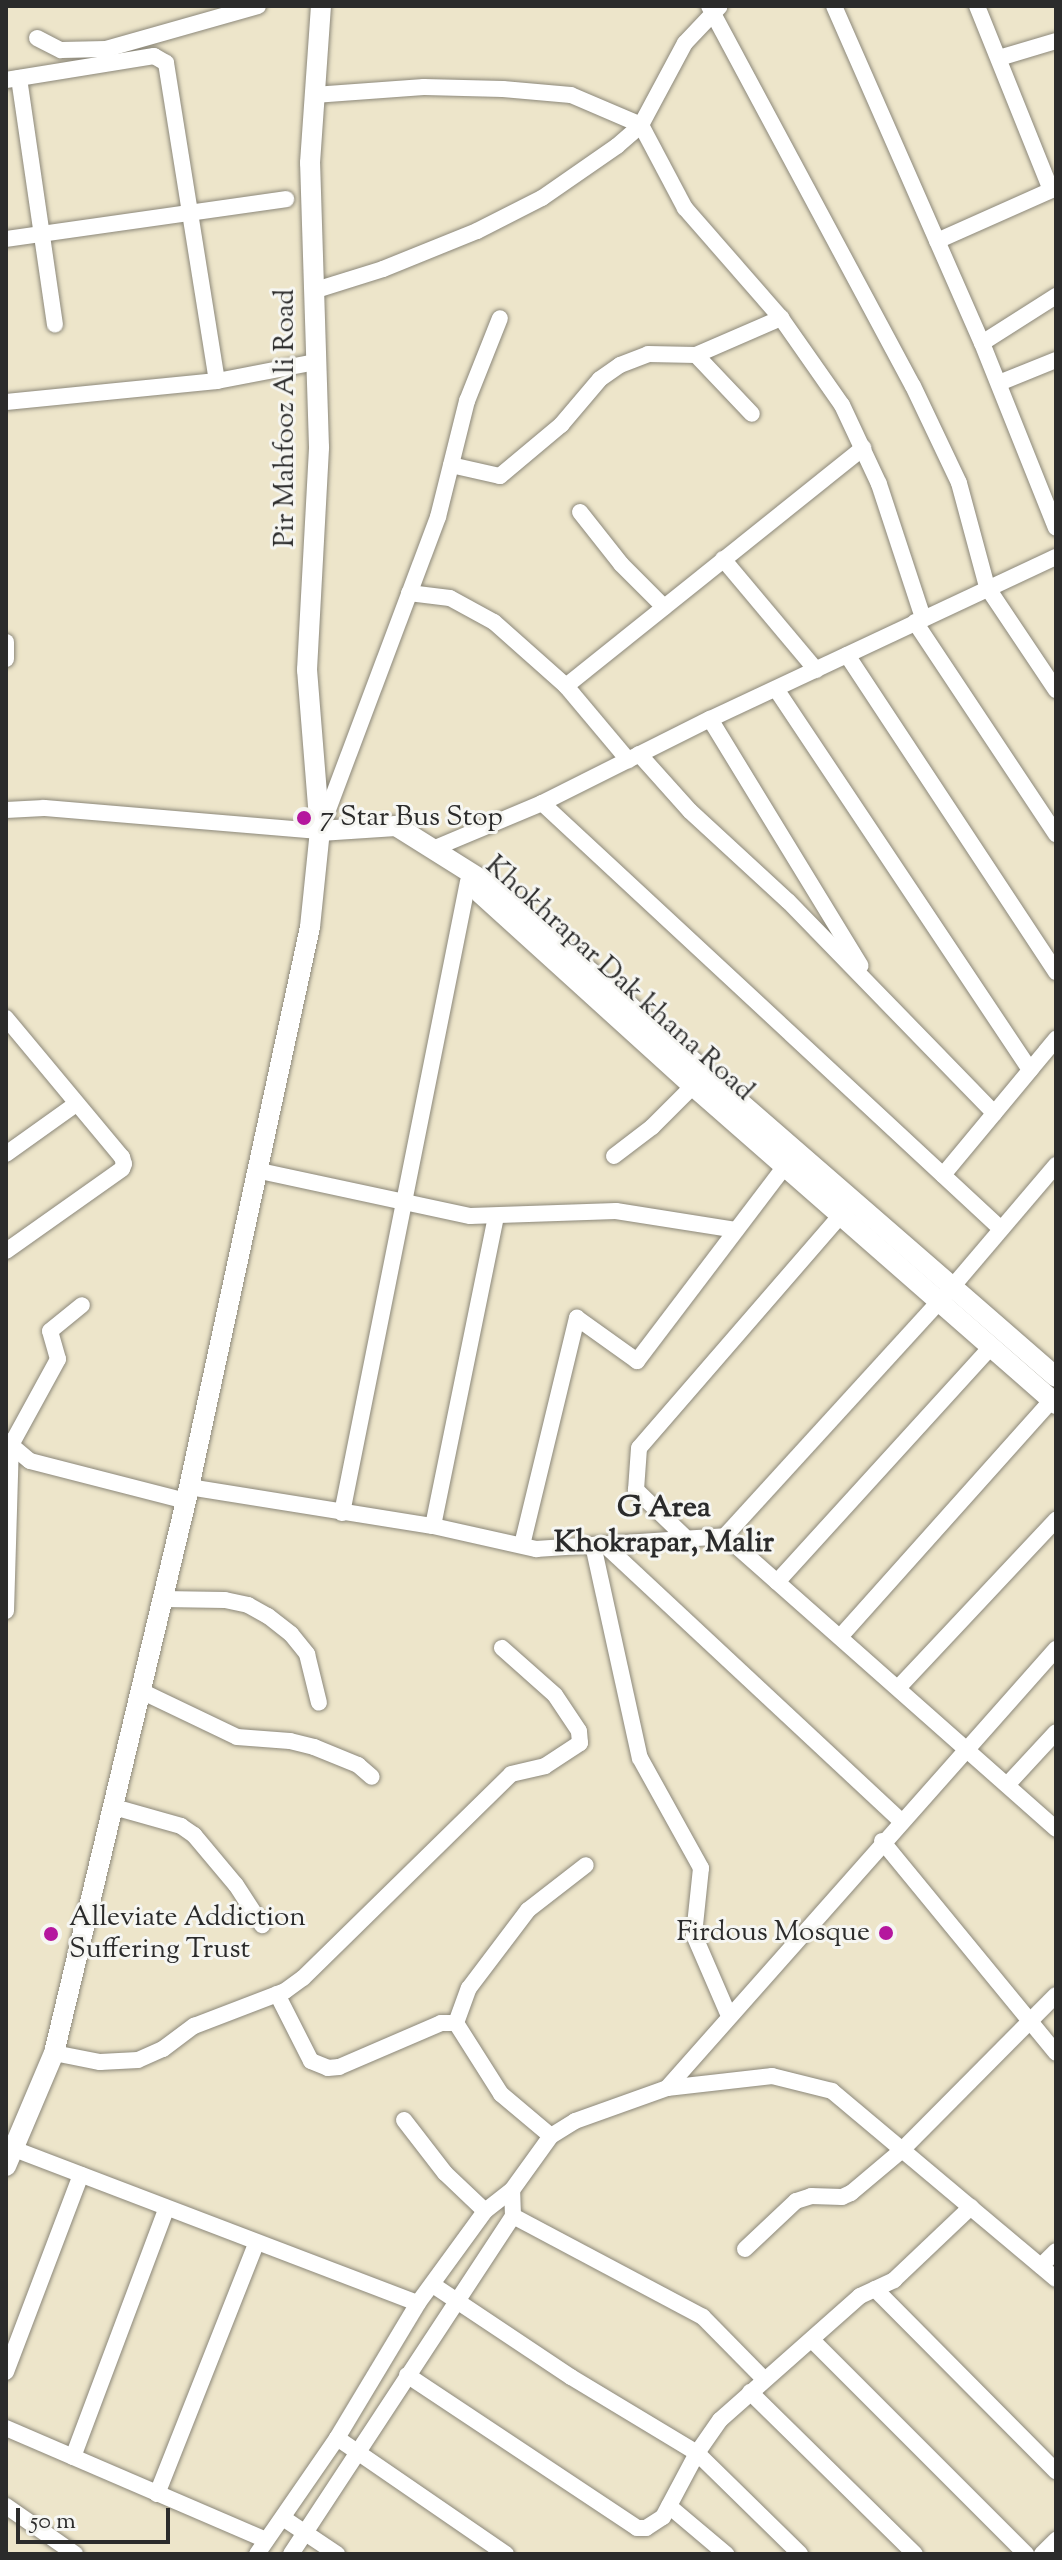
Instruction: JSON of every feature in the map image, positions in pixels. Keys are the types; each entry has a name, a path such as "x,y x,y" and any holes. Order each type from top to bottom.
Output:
{"street":[{"path":"37,38 61,50 106,49 258,6"},
{"name":"Pir Mahfooz Ali Road","path":"10,2158 54,2053 114,1807 260,1171 310,927 320,831 307,670 319,447 310,163 321,6"},
{"path":"834,6 982,343 1056,528"},
{"path":"937,241 1053,189 977,6"},
{"path":"316,290 383,269 477,231 542,198 641,125 685,43 714,8 913,386 946,455 959,483 987,587 1056,690"},
{"path":"999,58 1056,41"},
{"path":"55,324 42,234 12,79 154,56 161,58 166,63 217,381"},
{"path":"314,95 424,87 571,95 641,125 685,208 781,318 842,405 879,484 919,620 1056,834"},
{"path":"6,239 286,199"},
{"path":"982,343 1056,296"},
{"path":"320,831 438,517 467,401 500,318"},
{"path":"451,465 500,476 561,425 600,379 620,365 648,354 696,355 781,318"},
{"path":"696,355 752,414"},
{"path":"999,383 1056,360"},
{"path":"6,402 217,381 316,362"},
{"path":"566,686 863,448"},
{"path":"580,512 621,564 664,607"},
{"path":"6,810 44,808 320,831 396,826 435,848 542,803 710,719 1056,557"},
{"path":"723,559 816,670"},
{"path":"409,593 450,598 494,622 566,686 634,757 745,859 994,1113"},
{"path":"6,642 6,659"},
{"path":"847,655 1056,972"},
{"path":"776,689 1030,1070"},
{"path":"710,719 876,991"},
{"path":"542,803 1001,1229"},
{"name":"Khokhrapar Dak khana Road","path":"435,848 693,1086 1054,1402"},
{"name":"Khokhrapar Dak khana Road","path":"435,848 490,885 1056,1377"},
{"path":"342,1513 468,881"},
{"path":"6,1018 122,1157 122,1169 6,1251"},
{"path":"943,1175 1056,1039"},
{"path":"614,1156 652,1127 693,1086"},
{"path":"6,1154 76,1104"},
{"path":"8,1443 30,1461 188,1494 433,1526 536,1549 725,1536 953,1286 1056,1165"},
{"path":"522,1545 577,1318 637,1361 785,1166"},
{"path":"260,1171 470,1216 616,1211 736,1230"},
{"path":"687,1539 636,1490 639,1448 841,1215"},
{"path":"433,1526 496,1216"},
{"path":"6,1611 8,1443 58,1359 50,1331 82,1305"},
{"path":"777,1582 991,1347"},
{"path":"840,1637 1054,1402"},
{"path":"898,1688 1056,1520"},
{"path":"725,1536 1056,1829"},
{"path":"599,1545 901,1821"},
{"path":"599,1545 640,1758 701,1868 694,1935 729,2016"},
{"path":"163,1599 225,1600 248,1605 268,1616 291,1634 307,1654 319,1703"},
{"path":"54,2053 100,2062 138,2060 163,2049 194,2026 277,1994 303,1978 511,1774 545,1766 580,1743 579,1731 555,1695 502,1648"},
{"path":"667,2088 882,1841 1056,1649"},
{"path":"141,1691 237,1737 273,1739 314,1747 358,1765 372,1777"},
{"path":"1007,1785 1056,1732"},
{"path":"114,1807 171,1823 194,1835 229,1875 262,1925"},
{"path":"882,1841 1056,2053"},
{"path":"456,2023 469,1988 528,1910 586,1865"},
{"path":"277,1994 311,2061 328,2068 339,2067 441,2023 456,2023"},
{"path":"745,2249 786,2208 811,2196 847,2195 902,2150 1056,1995"},
{"path":"456,2023 501,2094 551,2136"},
{"path":"6,2428 157,2494 262,2547 337,2438 418,2303 485,2211 512,2190 551,2136 575,2121 667,2088 772,2076 832,2091 1056,2279"},
{"path":"404,2120 445,2173 485,2211"},
{"path":"10,2158 81,2175 418,2303"},
{"path":"6,2372 81,2175"},
{"path":"291,2554 513,2216 512,2190"},
{"path":"407,2375 637,2528 655,2525 720,2420 860,2296 894,2280 971,2207"},
{"path":"73,2457 166,2209"},
{"path":"513,2216 703,2317 764,2379"},
{"path":"157,2494 256,2244"},
{"path":"1041,2266 1056,2251"},
{"path":"433,2285 598,2394 697,2453 800,2554"},
{"path":"875,2289 1056,2471"},
{"path":"812,2340 1026,2554"},
{"path":"750,2392 915,2554"},
{"path":"337,2438 506,2554"},
{"path":"6,2506 75,2554"},
{"path":"669,2506 726,2554"},
{"path":"283,2518 337,2554"},
{"path":"1042,2554 1056,2540"}],"place":[{"name":"7 Star Bus Stop","path":"304,818"},
{"name":"Firdous Mosque","path":"886,1933"},
{"name":"Alleviate Addiction Suffering Trust","path":"51,1934"}],"district":[{"name":"G Area Khokrapar, Malir","path":"664,1526"}]}
